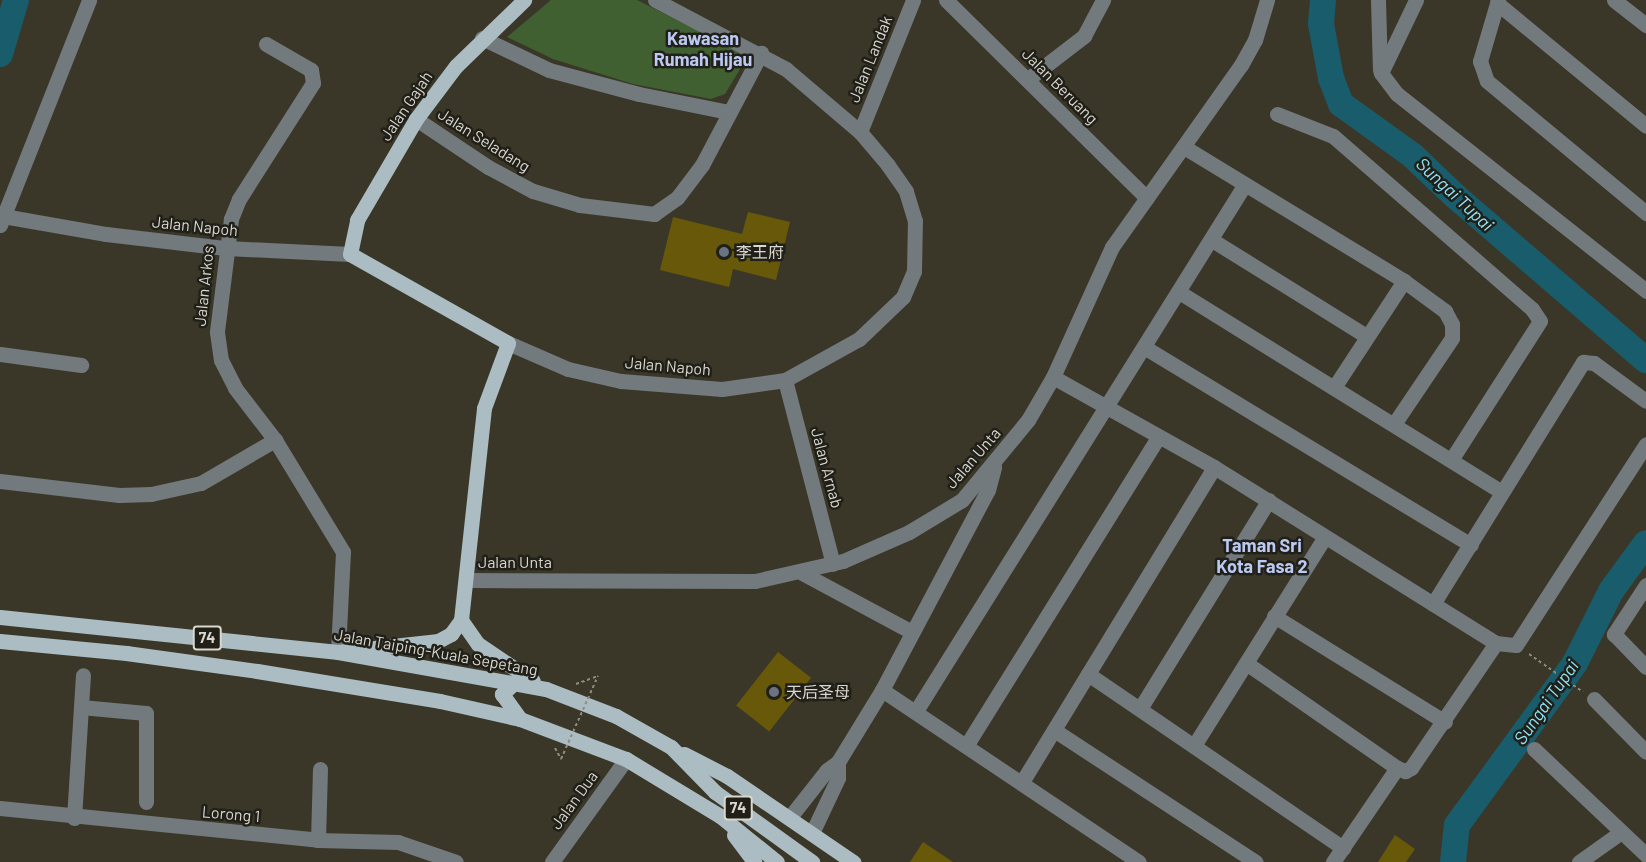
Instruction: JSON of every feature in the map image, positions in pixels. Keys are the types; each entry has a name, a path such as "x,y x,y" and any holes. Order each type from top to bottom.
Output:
{"main road":[{"name":"Jalan Gajah","path":"350,254 357,220 416,119 482,38 524,0"},
{"name":"Jalan Napoh","path":"350,254 508,343"},
{"path":"338,652 438,641 451,634 461,620 468,580 484,408 508,343"},
{"name":"Jalan Taiping-Kuala Sepetang","path":"0,617 338,652 546,689 616,716 670,747 715,792 812,862"},
{"path":"461,620 478,644 546,689"},
{"name":"74","path":"0,641 126,653 257,671 450,703 520,719 626,759 720,816 777,862"},
{"path":"515,682 502,694 520,719"},
{"path":"670,747 727,776 854,862"},
{"path":"720,816 754,862"}],"street":[{"path":"2,220 89,0"},
{"name":"Jalan Napoh","path":"508,343 568,369 621,381 722,389 785,380 859,339 884,318 903,297 914,271 915,221 906,191 860,132 786,69 761,53 655,0"},
{"name":"Jalan Landak","path":"860,132 913,0"},
{"name":"Jalan Beruang","path":"946,0 1147,198"},
{"path":"1028,79 1084,36 1103,0"},
{"name":"Jalan Unta","path":"468,580 755,581 802,573 833,564 909,532 962,500 1028,420 1053,377 1094,281 1112,247 1241,65 1255,40 1267,0"},
{"path":"1378,0 1381,74 1397,94 1646,291"},
{"path":"1381,74 1416,0"},
{"path":"1614,0 1646,25"},
{"path":"1646,126 1498,2 1480,61 1487,81 1646,213"},
{"path":"482,38 549,70 639,94 729,112"},
{"name":"Jalan Arkos","path":"266,44 311,70 313,83 239,199 226,248 217,332 221,360 235,388 276,440 343,552 338,652"},
{"name":"Jalan Seladang","path":"416,119 488,167 533,190 580,205 644,215 663,210 677,198 702,165 761,53"},
{"path":"1277,114 1333,136 1532,309 1540,321 1451,460"},
{"path":"1184,147 1404,281 1445,311 1452,324 1452,338 1394,424"},
{"path":"916,711 1212,240 1245,183"},
{"name":"Jalan Napoh","path":"2,220 226,248 350,254"},
{"path":"1212,240 1366,336"},
{"path":"1335,386 1404,281"},
{"path":"1179,292 1335,386 1502,492"},
{"path":"1144,347 1471,545"},
{"path":"0,354 81,365"},
{"path":"1433,604 1583,362 1594,363 1646,401"},
{"path":"1053,377 1269,500 1496,643 1516,645 1646,444"},
{"name":"Jalan Arnab","path":"785,380 833,564"},
{"path":"966,746 1158,438"},
{"path":"0,481 119,495 151,494 201,483 276,440"},
{"path":"790,818 827,770 838,762 882,690 988,490 994,464"},
{"path":"1022,782 1214,467"},
{"path":"956,548 962,500"},
{"path":"1140,707 1269,500"},
{"path":"1195,744 1325,537"},
{"path":"802,573 912,632"},
{"path":"1646,585 1614,634 1646,667"},
{"path":"1274,616 1445,722"},
{"path":"1246,663 1397,768 1405,771 1412,768 1445,722 1496,643"},
{"path":"1088,674 1195,744 1342,848"},
{"path":"74,818 83,675"},
{"path":"882,690 1139,862"},
{"path":"1589,696 1646,752"},
{"path":"81,707 146,713 146,802"},
{"path":"1054,730 1256,862"},
{"path":"1534,749 1646,855"},
{"name":"Jalan Dua","path":"552,862 626,759"},
{"path":"812,833 838,778 838,762"},
{"path":"1333,862 1397,768"},
{"path":"318,840 320,769"},
{"name":"Lorong 1","path":"0,808 74,818 318,840 398,842 456,862"},
{"path":"1579,862 1621,832"}],"path":[{"path":"1540,662 1589,696"},
{"path":"561,759 598,676"}],"green space":[{"path":"551,0 637,0 748,56 725,94 711,99 633,84 553,59 507,37"}],"building":[{"name":"李王府","path":"748,212 790,222 776,280 733,269 729,287 660,270 673,217 742,234"},
{"name":"天后圣母","path":"778,652 811,678 769,731 736,706"},
{"path":"1395,835 1415,849 1406,862 1378,862"},
{"path":"923,842 953,862 910,862"}],"waterway":[{"path":"0,54 16,0"},
{"name":"Sungai Tupai","path":"1323,0 1321,24 1331,78 1341,104 1413,156 1455,196 1646,360"},
{"name":"Sungai Tupai","path":"1453,862 1457,825 1575,663 1611,591 1646,543"}],"place":[{"name":"李王府","path":"724,252"},
{"name":"天后圣母","path":"774,692"}],"district":[{"name":"Kawasan Rumah Hijau","path":"703,49"},
{"name":"Taman Sri Kota Fasa 2","path":"1262,556"}]}
